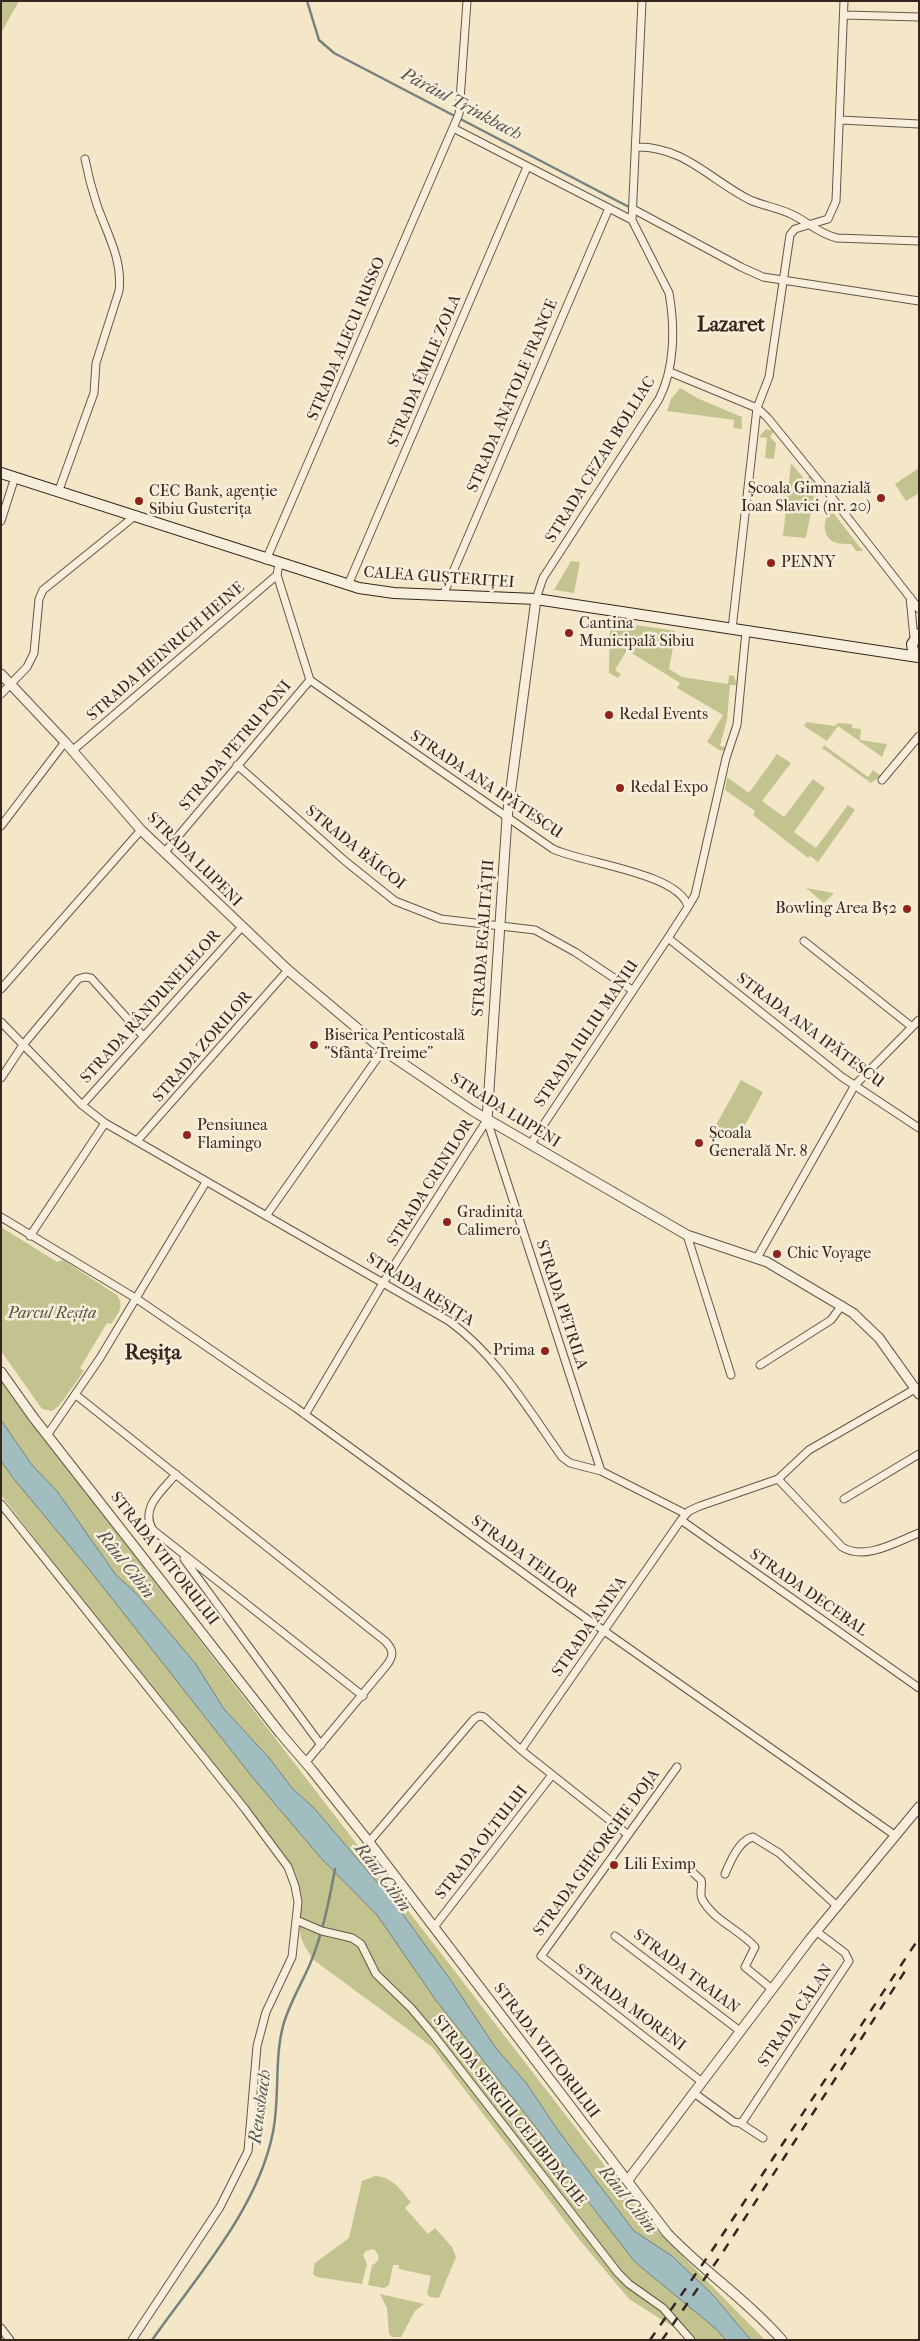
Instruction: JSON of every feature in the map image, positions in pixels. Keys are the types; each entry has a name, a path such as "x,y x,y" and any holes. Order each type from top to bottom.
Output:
{"main road":[{"name":"CALEA GUȘTERIȚEI","path":"1,472 136,515 266,560 278,569 348,585 383,592 536,599 918,657"},
{"name":"CALEA GUȘTERIȚEI","path":"888,651 915,638"},
{"path":"915,638 913,651 918,657"}],"street":[{"name":"STRADA ALECU RUSSO","path":"266,560 459,114 468,1"},
{"path":"454,126 528,167 632,220 642,1"},
{"path":"732,629 757,408 769,377 790,235 796,229 811,226 828,219 836,201 841,120 844,1"},
{"path":"845,15 919,17"},
{"path":"841,120 919,124"},
{"path":"636,147 648,147 678,154 749,199 780,209 826,235 837,238 919,241"},
{"path":"59,490 94,393 96,364 119,291 120,280 118,262 97,205 85,160"},
{"name":"STRADA ÉMILE ZOLA","path":"348,585 528,167"},
{"name":"STRADA ANATOLE FRANCE","path":"443,596 609,208"},
{"path":"633,209 752,273 784,281 919,302"},
{"name":"STRADA CEZAR BOLLIAC","path":"536,599 543,578 659,399 670,372 671,305 669,293 632,220"},
{"path":"670,372 757,408 788,441 919,609"},
{"path":"1,521 15,477"},
{"path":"1,694 27,667 34,652 39,598 43,590 136,515"},
{"path":"278,569 310,680"},
{"name":"STRADA HEINRICH HEINE","path":"72,751 278,569"},
{"path":"910,597 915,638"},
{"name":"STRADA EGALITĂȚII","path":"487,1120 507,818 536,599"},
{"path":"668,938 694,895 726,758 737,725 746,631"},
{"name":"STRADA LUPENI","path":"1,674 65,742 140,830 241,928 383,1050 487,1120 687,1235 708,1244 757,1258 842,1305 871,1328 917,1392"},
{"name":"STRADA PETRU PONI","path":"164,853 310,680"},
{"name":"STRADA ANA IPĂTESCU","path":"310,680 507,818 562,853 644,874 656,879 682,897 688,906"},
{"path":"882,780 919,736"},
{"path":"1,826 65,742"},
{"name":"STRADA BĂICOI","path":"237,765 345,861 395,901 441,919 524,927 543,933 632,990"},
{"path":"1,989 140,830"},
{"name":"STRADA RÂNDUNELELOR","path":"82,1105 241,928"},
{"name":"STRADA ANA IPĂTESCU","path":"668,938 816,1057 919,1128"},
{"name":"STRADA IULIU MANIU","path":"530,1145 668,938"},
{"path":"804,941 912,1027"},
{"name":"STRADA ZORILOR","path":"137,1141 288,970"},
{"path":"1,1078 23,1045 78,979 84,977 91,978 143,1036"},
{"path":"757,1258 855,1085 919,1020"},
{"name":"STRADA REȘIȚA","path":"1,1022 82,1105 105,1123 465,1332 511,1385 562,1456 576,1466 601,1471 683,1517"},
{"path":"266,1216 383,1050"},
{"name":"STRADA CRINILOR","path":"305,1415 383,1283 487,1120"},
{"name":"STRADA PETRILA","path":"487,1120 601,1471"},
{"path":"30,1236 105,1123"},
{"path":"48,1434 76,1395 137,1299 206,1182"},
{"path":"1,1217 137,1299"},
{"path":"687,1235 731,1375"},
{"name":"STRADA TEILOR","path":"137,1299 305,1415 604,1630 896,1836"},
{"path":"760,1365 831,1320 842,1305"},
{"name":"STRADA VIITORULUI","path":"1,1372 280,1733 306,1762 369,1842 667,2233 692,2260 752,2307 782,2340"},
{"path":"683,1517 700,1506 778,1479 809,1450 917,1392"},
{"path":"76,1395 389,1644 392,1656 363,1696 306,1762"},
{"path":"844,1499 919,1454"},
{"name":"STRADA VIITORULUI","path":"176,1474 150,1506 147,1515 153,1530 363,1696"},
{"path":"778,1479 842,1547 849,1551 868,1552 919,1533"},
{"path":"1,1504 273,1846 288,1867 295,1886 298,1902 292,1957 266,2012 257,2046 248,2151 220,2206 132,2340"},
{"name":"STRADA ANINA","path":"521,1750 683,1517"},
{"name":"STRADA DECEBAL","path":"683,1517 919,1688"},
{"path":"178,1550 321,1745"},
{"path":"369,1842 474,1719 479,1716 488,1721 521,1750 627,1834"},
{"name":"STRADA GHEORGHE DOJA","path":"541,1956 677,1767"},
{"name":"STRADA OLTULUI","path":"434,1927 552,1775"},
{"path":"628,2180 816,1931 919,1807"},
{"path":"725,1874 742,1845 748,1838 753,1837 780,1853 838,1906"},
{"path":"684,1864 702,1880 701,1897 709,1908 722,1922 755,1947 746,1967 772,1989"},
{"name":"STRADA SERGIU CELIBIDACHE","path":"296,1920 322,1931 352,1938 362,1944 376,1974 432,2033 618,2273 629,2284 663,2308 691,2340"},
{"name":"STRADA CĂLAN","path":"740,2123 849,1961 845,1953 816,1931"},
{"name":"STRADA TRAIAN","path":"615,1936 740,2031"},
{"name":"STRADA MORENI","path":"541,1956 702,2082"},
{"path":"694,2093 734,2122 740,2123 763,2138"},
{"path":"1,2328 10,2340"}],"green space":[{"path":"1,1 19,1 1,33"},
{"path":"680,388 697,398 742,417 742,429 733,428 734,420 667,411 671,399"},
{"path":"766,429 774,431 770,437 776,443 774,459 765,458 767,438 759,437"},
{"path":"791,463 806,481 810,475 815,490 806,538 783,536"},
{"path":"919,468 919,493 906,501 895,484"},
{"path":"831,510 863,551 856,551 851,544 834,542 827,536 825,522"},
{"path":"571,561 580,562 574,593 554,590"},
{"path":"610,621 676,631 669,669 682,677 728,684 729,675 734,676 737,685 730,685 727,719 720,746 728,748 721,751 707,742 723,715 677,688 680,683 627,650 615,670 621,674 618,678 609,673"},
{"path":"806,722 835,726 838,723 852,724 852,728 861,729 860,740 887,744 882,757 838,726 827,741 804,726"},
{"path":"824,745 868,777 873,770 881,776 871,783 822,748"},
{"path":"777,754 791,763 762,801 784,817 813,779 825,788 794,832 816,848 848,805 855,810 818,862 810,856 808,858 753,815 755,811 725,790 727,777 749,793"},
{"path":"806,888 834,893 824,903"},
{"path":"741,1080 763,1092 738,1138 716,1125"},
{"name":"Parcul Reșița","path":"1,1227 57,1262 63,1260 117,1295 119,1299 120,1310 111,1324 107,1323 80,1368 84,1371 59,1406 52,1411 42,1409 1,1351"},
{"path":"1,1379 50,1446 645,2218 765,2340 694,2340 629,2299 578,2238 432,2047 315,1961 307,1951 300,1935 300,1906 297,1890 279,1856 1,1495"},
{"path":"375,2176 391,2181 396,2185 411,2202 405,2208 428,2234 435,2228 452,2247 456,2257 439,2298 430,2297 427,2294 431,2276 399,2269 399,2265 393,2265 389,2285 384,2288 368,2285 372,2265 377,2262 378,2258 377,2253 373,2249 366,2251 363,2255 367,2264 362,2284 317,2277 313,2274 315,2263 349,2238 362,2181"},
{"path":"380,2294 424,2304 415,2311 401,2337 392,2337 389,2334 387,2308"}],"water":[{"path":"1,1420 32,1465 57,1491 116,1575 135,1592 195,1663 224,1709 270,1759 292,1788 314,1808 394,1902 452,1982 495,2047 527,2084 557,2129 634,2231 672,2256 712,2294 751,2340 726,2340 715,2328 635,2262 583,2195 542,2135 435,1999 377,1915 320,1857 253,1778 92,1573 13,1478 1,1461"}],"waterway":[{"name":"Pârâul Trinkbach","path":"307,1 319,40 334,53 629,207"},
{"name":"Reussbach","path":"152,2340 206,2267 240,2215 254,2188 265,2160 275,2119 280,2039 283,2026 319,1941 335,1869"}],"railway":[{"path":"650,2340 713,2249 919,1938"},
{"path":"662,2340 721,2255 909,1965"}],"place":[{"name":"Școala Gimnazială Ioan Slavici (nr. 20)","path":"881,498"},
{"name":"CEC Bank, agenție Sibiu Gusterița","path":"139,501"},
{"name":"PENNY","path":"771,563"},
{"name":"Cantina Municipală Sibiu","path":"569,633"},
{"name":"Redal Events","path":"609,715"},
{"name":"Redal Expo","path":"620,788"},
{"name":"Bowling Area B52","path":"907,909"},
{"name":"Biserica Penticostală \"Sfânta Treime\"","path":"314,1045"},
{"name":"Pensiunea Flamingo","path":"187,1135"},
{"name":"Școala Generală Nr. 8","path":"699,1143"},
{"name":"Gradinita Calimero","path":"447,1222"},
{"name":"Chic Voyage","path":"777,1254"},
{"name":"Prima","path":"545,1351"},
{"name":"Lili Eximp","path":"614,1865"}],"district":[{"name":"Lazaret","path":"731,326"},
{"name":"Reșița","path":"153,1354"}],"water label":[{"name":"Râul Cibin","path":"125,1565"},
{"name":"Râul Cibin","path":"382,1878"},
{"name":"Râul Cibin","path":"627,2200"}]}
